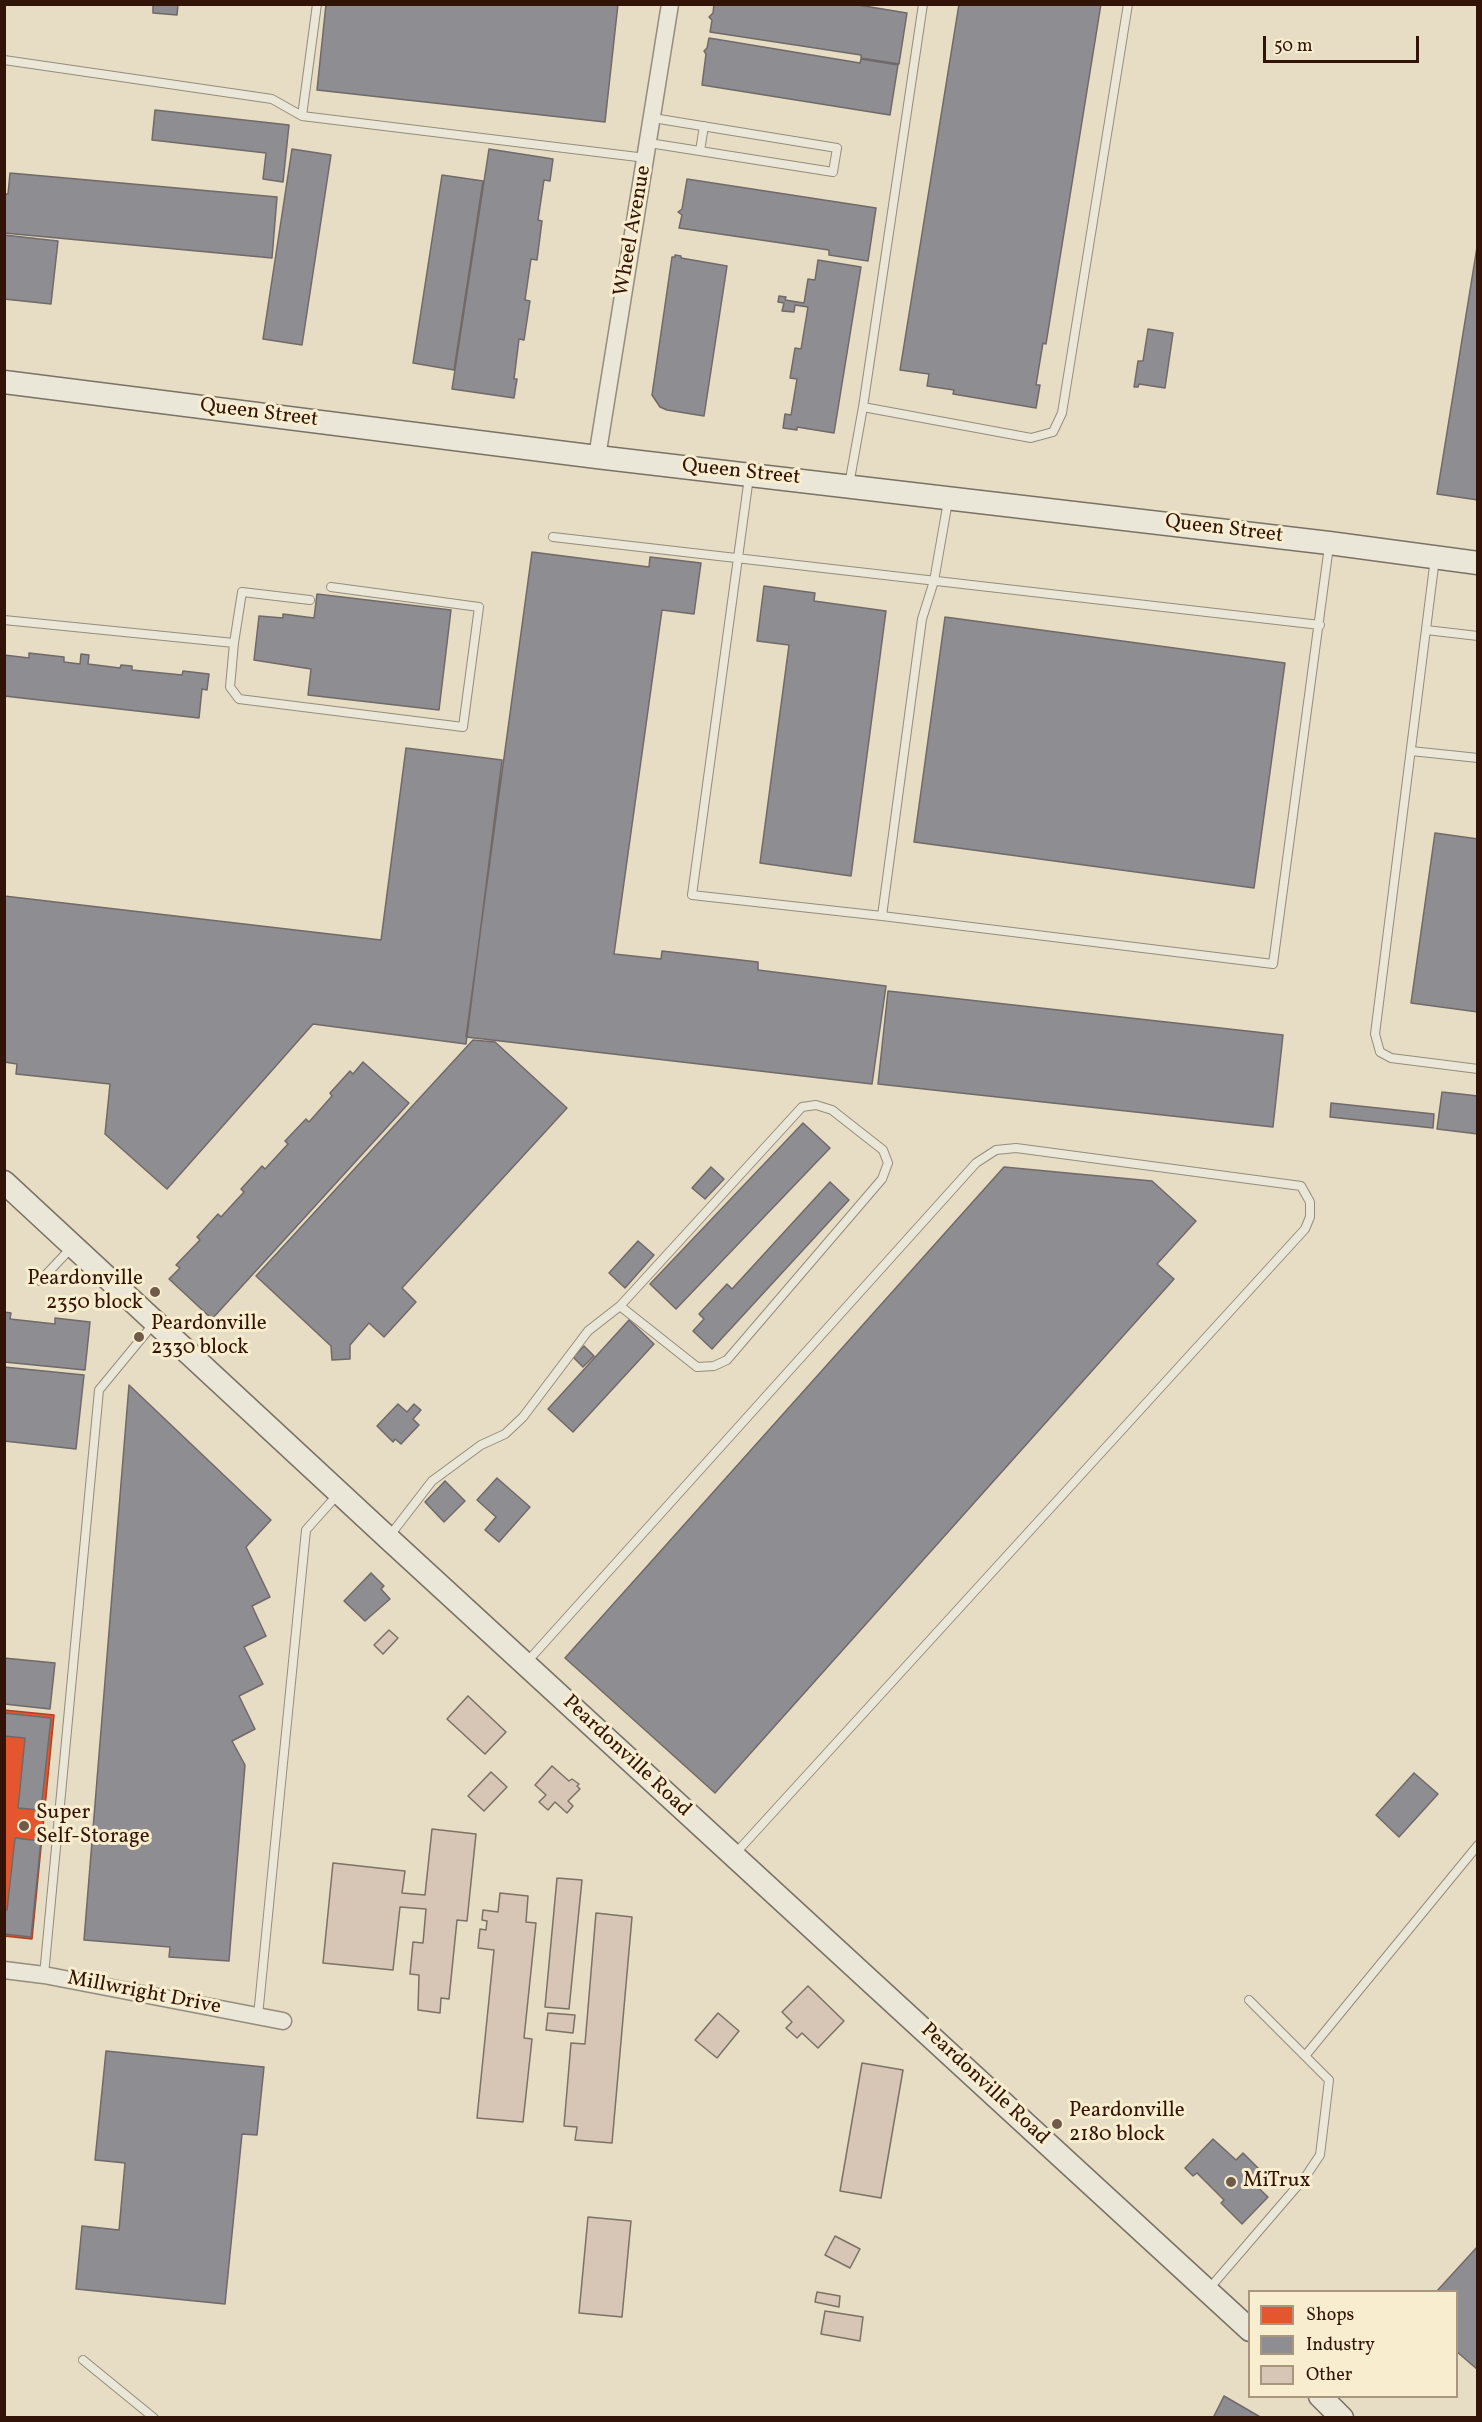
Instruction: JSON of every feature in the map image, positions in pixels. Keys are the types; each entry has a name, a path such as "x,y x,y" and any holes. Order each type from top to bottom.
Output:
{"street":[{"name":"Wheel Avenue","path":"597,457 670,4"},
{"name":"Queen Street","path":"4,382 597,457 849,485 1478,563"},
{"name":"Peardonville Road","path":"4,1182 1248,2328"},
{"name":"Millwright Drive","path":"4,1970 44,1975 283,2021"},
{"path":"1321,2398 1342,2418"}],"lane":[{"path":"302,116 317,4"},
{"path":"849,485 863,407 923,4"},
{"path":"863,407 1031,438 1053,432 1062,413 1128,4"},
{"path":"4,60 272,99 302,116 647,150 700,151 833,172 837,148 653,118"},
{"path":"700,151 704,126"},
{"path":"749,473 692,895 1273,964 1320,625 1329,543"},
{"path":"882,916 922,619 934,581 948,497"},
{"path":"553,537 1320,625"},
{"path":"1436,558 1375,1034 1380,1052 1391,1058 1478,1069"},
{"path":"310,600 242,592 230,687 239,699 463,727 479,607 331,587"},
{"path":"4,620 234,643"},
{"path":"1426,630 1478,636"},
{"path":"1411,751 1478,758"},
{"path":"388,1538 432,1481 481,1444 505,1434 523,1417 588,1331 620,1306 802,1107 816,1105 832,1110 883,1150 888,1163 882,1179 727,1360 714,1366 697,1367 620,1306"},
{"path":"525,1664 976,1162 996,1150 1016,1148 1301,1186 1310,1202 1310,1217 1305,1229 734,1856"},
{"path":"40,1281 74,1246"},
{"path":"44,1975 99,1390 155,1322"},
{"path":"258,2016 306,1530 339,1492"},
{"path":"1305,2056 1478,1845"},
{"path":"1208,2290 1306,2176 1320,2155 1329,2080 1248,2000"},
{"path":"83,2360 154,2418"}],"building: Shops":[{"name":"Super Self-Storage","path":"4,1710 54,1715 32,1939 4,1936"}],"building: Industry":[{"path":"153,4 178,4 177,15 153,13"},
{"path":"326,4 618,4 605,122 317,90"},
{"path":"714,4 852,4 907,13 899,64 861,58 861,55 710,32 712,20 709,17 713,13"},
{"path":"959,4 1101,4 1046,344 1043,343 1036,385 1040,385 1036,408 953,394 954,390 927,386 929,374 900,370"},
{"path":"709,38 860,63 861,59 898,65 890,115 702,85 706,54 704,51"},
{"path":"155,110 289,125 283,182 263,179 266,153 152,140"},
{"path":"292,149 331,155 302,345 263,339"},
{"path":"489,149 553,159 550,181 544,180 538,220 542,221 537,260 531,259 525,300 530,301 524,340 519,339 514,398 452,389"},
{"path":"10,173 277,197 272,258 4,233 4,194 8,194"},
{"path":"442,175 483,181 454,370 413,363"},
{"path":"687,179 876,208 868,261 829,255 829,250 679,228 682,215 678,212 682,209"},
{"path":"4,235 58,241 51,304 4,299"},
{"path":"1478,241 1478,500 1437,494"},
{"path":"675,255 727,266 704,416 667,410 660,407 652,395 672,257"},
{"path":"818,260 861,267 834,433 797,427 797,430 783,428 785,414 791,415 797,379 790,378 795,348 801,349 808,307 795,305 794,312 782,311 784,303 778,302 779,296 786,297 785,300 804,303 808,279 815,280"},
{"path":"1148,329 1173,333 1165,388 1139,384 1138,387 1134,387 1138,361 1143,361"},
{"path":"532,552 649,567 650,557 701,563 694,614 662,610 614,954 661,959 662,951 758,962 758,970 886,986 872,1084 466,1037"},
{"path":"764,586 815,593 814,601 886,611 851,876 760,863 789,645 757,641"},
{"path":"317,594 451,610 439,710 308,695 311,669 254,660 259,616 283,618 283,614 314,618"},
{"path":"945,617 1285,663 1254,888 914,842"},
{"path":"29,653 64,657 64,662 80,664 81,654 89,655 88,664 120,668 121,665 132,666 132,670 182,675 183,671 209,674 207,690 202,689 199,718 4,696 4,655 29,658"},
{"path":"406,748 502,760 466,1044 313,1024 167,1189 105,1134 110,1084 16,1074 17,1064 4,1062 4,896 381,940"},
{"path":"1435,833 1478,839 1478,1012 1411,1003"},
{"path":"888,991 1283,1035 1273,1127 878,1084"},
{"path":"473,1040 495,1042 567,1108 402,1288 416,1302 384,1337 369,1323 350,1345 350,1359 332,1360 331,1346 256,1276"},
{"path":"363,1062 409,1103 212,1319 169,1279 180,1268 176,1265 200,1240 197,1237 218,1214 221,1217 244,1192 241,1189 262,1166 265,1169 288,1144 285,1141 306,1119 309,1122 332,1096 330,1093 350,1071 353,1074"},
{"path":"1442,1092 1478,1096 1478,1134 1437,1129"},
{"path":"1331,1103 1434,1114 1433,1128 1330,1117"},
{"path":"803,1123 830,1148 676,1309 650,1284"},
{"path":"711,1167 724,1179 705,1199 692,1188"},
{"path":"1004,1167 1152,1181 1196,1221 1157,1264 1174,1279 715,1793 565,1658"},
{"path":"830,1182 849,1200 712,1349 693,1331 704,1319 699,1314 727,1284 732,1289"},
{"path":"638,1241 654,1255 625,1288 609,1273"},
{"path":"4,1312 11,1313 10,1319 55,1324 55,1318 90,1322 85,1370 4,1362"},
{"path":"629,1320 654,1344 573,1432 548,1409"},
{"path":"584,1346 594,1356 583,1367 573,1357"},
{"path":"4,1367 84,1375 76,1449 4,1441"},
{"path":"129,1385 271,1520 246,1547 270,1597 252,1606 266,1636 244,1647 263,1684 239,1696 255,1729 232,1741 245,1765 229,1961 169,1957 170,1947 84,1940"},
{"path":"398,1404 407,1412 414,1404 421,1410 413,1419 419,1425 401,1444 395,1439 393,1442 377,1426"},
{"path":"497,1478 530,1507 499,1542 485,1530 496,1517 477,1500"},
{"path":"445,1481 465,1501 444,1522 425,1502"},
{"path":"371,1573 384,1586 381,1589 390,1599 365,1621 344,1601"},
{"path":"4,1658 55,1663 50,1709 4,1704"},
{"path":"4,1713 51,1718 41,1810 18,1808 25,1738 4,1736"},
{"path":"1414,1773 1438,1794 1399,1837 1376,1815"},
{"path":"15,1838 41,1841 31,1937 4,1934 4,1910 7,1910"},
{"path":"106,2051 264,2067 257,2135 242,2134 225,2304 76,2289 82,2226 119,2230 125,2163 95,2160"},
{"path":"1213,2139 1236,2160 1243,2153 1259,2169 1249,2179 1268,2197 1242,2224 1221,2203 1224,2200 1197,2173 1193,2176 1185,2168"},
{"path":"1478,2246 1478,2370 1458,2353 1458,2290 1438,2290"},
{"path":"1224,2396 1262,2418 1213,2418"}],"building: Other":[{"path":"389,1630 398,1638 383,1654 374,1645"},
{"path":"468,1696 506,1732 485,1754 447,1719"},
{"path":"552,1766 569,1781 572,1779 579,1784 577,1786 580,1789 568,1801 573,1806 567,1813 555,1802 548,1810 539,1802 546,1795 535,1785"},
{"path":"491,1772 507,1787 484,1811 468,1796"},
{"path":"432,1829 476,1834 467,1921 457,1920 449,1999 441,1998 440,2013 418,2010 419,1975 410,1974 413,1942 423,1943 426,1909 400,1907 393,1970 323,1963 333,1863 405,1871 402,1893 425,1895"},
{"path":"557,1878 582,1880 569,2009 545,2007"},
{"path":"500,1893 528,1896 526,1922 536,1923 524,2038 532,2039 523,2122 477,2118 494,1950 478,1948 480,1929 486,1930 487,1921 482,1920 483,1910 498,1912"},
{"path":"596,1913 632,1917 612,2143 575,2140 577,2127 564,2126 571,2043 585,2044"},
{"path":"808,1986 844,2021 818,2048 802,2033 797,2038 786,2028 792,2022 782,2012"},
{"path":"548,2013 575,2015 573,2033 546,2030"},
{"path":"718,2013 739,2031 717,2058 695,2040"},
{"path":"862,2063 903,2070 881,2198 840,2191"},
{"path":"588,2217 631,2221 622,2317 579,2313"},
{"path":"835,2236 860,2249 850,2268 825,2255"},
{"path":"817,2292 840,2296 839,2307 815,2302"},
{"path":"825,2311 863,2317 860,2341 821,2334"}],"place":[{"name":"Peardonville 2350 block","path":"155,1292"},
{"name":"Peardonville 2330 block","path":"139,1337"},
{"name":"Super Self-Storage","path":"24,1826"},
{"name":"Peardonville 2180 block","path":"1057,2124"},
{"name":"MiTrux","path":"1231,2182"}]}
